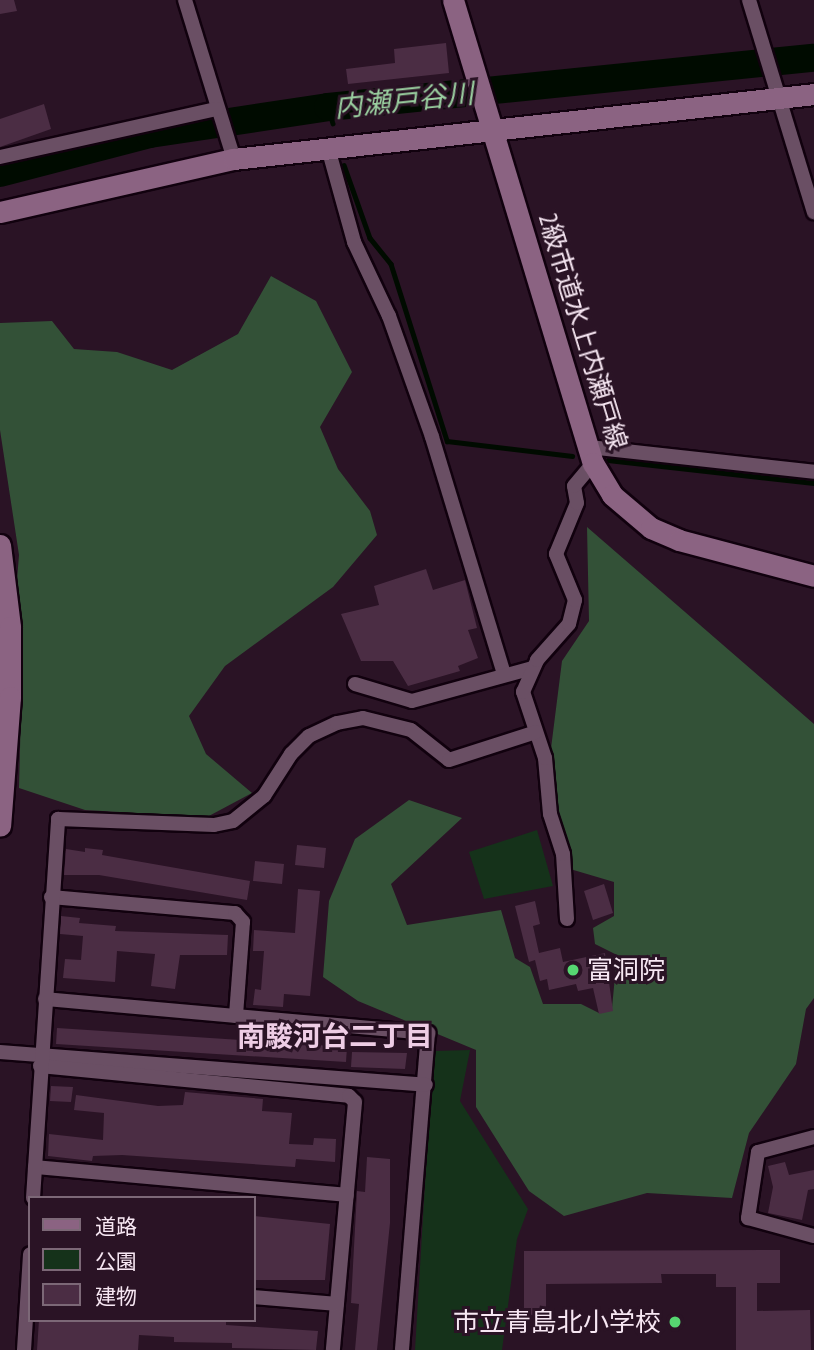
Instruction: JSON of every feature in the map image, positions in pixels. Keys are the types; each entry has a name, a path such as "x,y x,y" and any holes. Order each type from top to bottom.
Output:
{"street":[{"path":"185,0 231,149"},
{"name":"2級市道水上内瀬戸線","path":"453,0 591,455 612,495 651,528 814,576"},
{"path":"749,0 814,212"},
{"path":"0,212 231,149 327,148 814,94"},
{"path":"0,157 217,109"},
{"path":"327,148 354,242 389,316 432,437 504,674"},
{"path":"567,919 563,854 550,814 545,758 523,692 533,668 569,624 575,600 556,554 577,503 574,486 591,455 814,472"},
{"path":"0,545 10,627 10,697 0,827"},
{"path":"355,684 412,701 533,668"},
{"path":"33,1196 58,819 214,825 233,821 264,796 291,754 309,736 337,723 363,719 386,722 411,730 449,761 536,732"},
{"path":"51,897 234,914 243,922 236,1016"},
{"path":"45,999 428,1033 426,1085 402,1350"},
{"path":"0,1052 40,1061 349,1096 355,1102 333,1350"},
{"path":"40,1061 426,1085"},
{"path":"814,1137 758,1152 748,1218 814,1236"},
{"path":"35,1167 347,1195"},
{"path":"24,1350 28,1291"},
{"path":"256,1297 337,1304"}],"green space":[{"path":"271,276 316,301 352,372 320,427 338,469 370,511 377,535 333,587 225,666 189,716 206,754 252,793 207,817 85,810 19,788 22,670 15,605 19,555 0,430 0,323 52,321 74,349 117,352 172,370 238,334"},
{"path":"587,527 814,724 814,998 806,1009 796,1064 749,1133 732,1198 647,1193 564,1216 529,1191 476,1107 476,1050 358,1001 323,977 329,901 355,839 409,800 462,818 391,884 407,925 501,910 515,958 530,967 543,1004 581,1004 599,1013 612,1008 617,955 595,944 593,928 614,916 614,882 560,866 543,812 562,661 589,621"},
{"path":"537,830 553,886 484,899 469,852"},
{"path":"470,1050 460,1101 528,1209 517,1239 502,1350 415,1350 433,1051"}],"building":[{"path":"0,0 14,0 17,11 0,14"},
{"path":"446,43 449,73 348,84 346,69 395,63 394,49"},
{"path":"44,104 51,129 0,147 0,119"},
{"path":"426,569 433,590 465,580 477,628 468,630 478,658 458,666 460,671 408,686 393,661 361,661 341,614 379,605 374,586"},
{"path":"297,845 326,848 324,868 295,865"},
{"path":"85,848 103,850 102,855 250,881 247,900 99,875 64,875 66,849 85,852"},
{"path":"255,861 284,864 282,884 253,881"},
{"path":"604,884 613,913 593,920 584,891"},
{"path":"298,889 320,891 310,996 284,994 283,1007 253,1005 255,989 261,990 264,951 253,951 254,930 295,933"},
{"name":"富洞院","path":"535,901 540,924 533,926 539,953 560,948 563,962 605,953 613,1011 599,1014 593,988 578,991 576,984 549,990 547,979 540,981 535,960 529,962 515,906"},
{"path":"61,916 80,918 79,923 116,926 115,931 228,935 227,955 180,955 175,989 151,986 155,954 117,951 115,982 63,978 65,959 81,960 83,936 60,934"},
{"path":"57,1028 347,1047 346,1062 56,1044"},
{"path":"352,1052 407,1053 405,1069 351,1067"},
{"path":"51,1086 73,1087 71,1102 50,1101"},
{"path":"185,1092 263,1099 262,1111 292,1113 289,1144 313,1145 314,1138 336,1139 335,1162 296,1159 295,1167 122,1155 93,1156 92,1161 48,1156 49,1134 103,1140 104,1113 74,1110 76,1095 158,1106 183,1105"},
{"path":"367,1157 390,1159 390,1223 377,1350 355,1350 359,1304 351,1303 357,1191 365,1192"},
{"path":"785,1162 789,1175 814,1170 814,1189 808,1190 802,1220 768,1213 773,1187 768,1166"},
{"path":"256,1216 330,1224 325,1280 256,1280"},
{"path":"780,1250 780,1283 757,1283 757,1311 810,1310 811,1350 736,1350 736,1287 716,1287 716,1274 661,1274 662,1283 546,1284 546,1315 524,1315 524,1251"},
{"path":"39,1322 226,1322 226,1325 318,1331 316,1350 232,1348 232,1343 174,1342 174,1337 139,1335 138,1350 37,1350"}],"waterway":[{"name":"内瀬戸谷川","path":"0,173 150,134 328,107 814,58"},
{"path":"328,107 333,123"},
{"path":"344,165 370,238 391,264 447,441 572,456"},
{"path":"608,460 814,483"}],"place":[{"name":"富洞院","path":"573,970"},
{"name":"市立青島北小学校","path":"675,1322"}],"district":[{"name":"南駿河台二丁目","path":"335,1036"}]}
